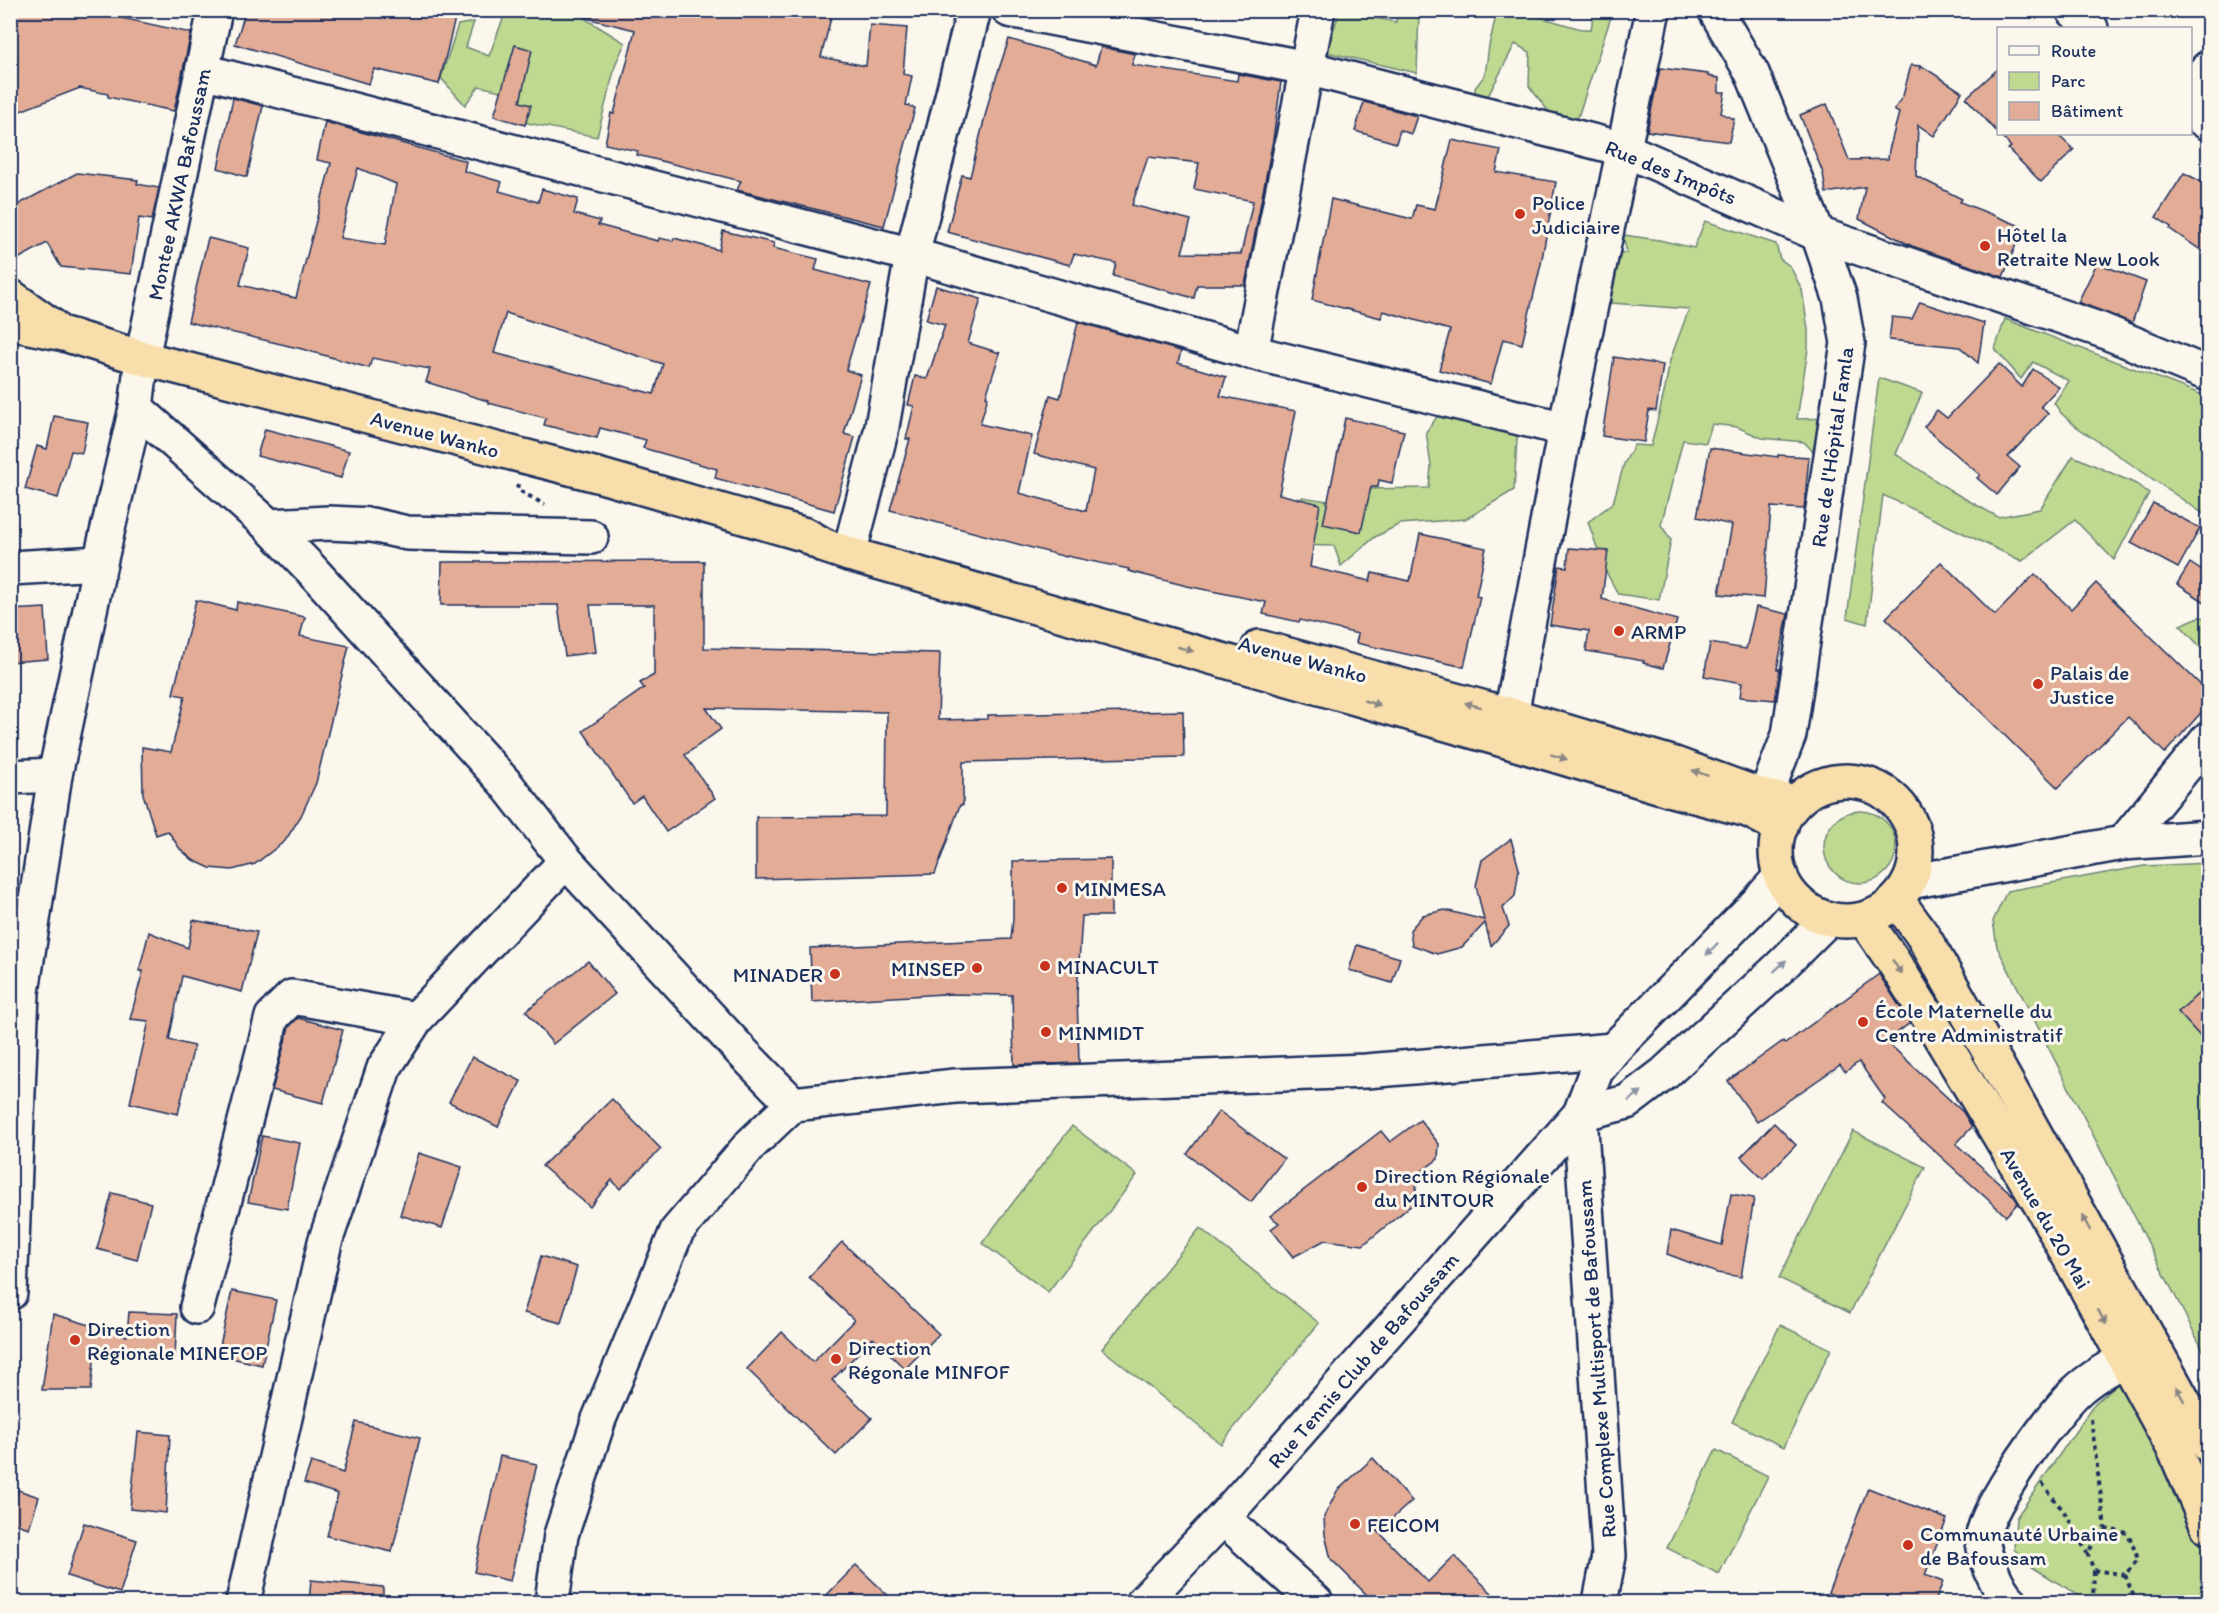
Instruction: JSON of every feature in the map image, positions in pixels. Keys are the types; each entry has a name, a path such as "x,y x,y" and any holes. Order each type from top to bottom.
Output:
{"highway":[{"name":"Avenue Wanko","path":"10,296 64,334"},
{"name":"Avenue Wanko","path":"10,322 64,334 142,358 601,476 806,535 831,533 850,546 1507,727 1675,764 1780,809"},
{"path":"1834,781 1857,781 1878,787 1896,800 1909,818 1916,839 1916,861 1903,891 1887,908 1864,919 1846,921 1828,919 1812,913 1788,891 1781,876 1777,851 1780,809 1813,789 1834,781"},
{"name":"Avenue du 20 Mai","path":"1903,891 1923,936 1998,1067 2139,1352 2175,1451 2208,1527"},
{"name":"Avenue du 20 Mai","path":"1864,919 1932,1023 2036,1197 2139,1352 2208,1445"}],"street":[{"name":"Montee AKWA Bafoussam","path":"10,1293 16,993 55,775 136,408 142,358 215,10"},
{"path":"850,546 881,432 912,255 974,10"},
{"name":"Rue des Impôts","path":"1009,10 1307,68 1623,149 1818,234 2101,330 2208,374"},
{"path":"1251,352 1318,10"},
{"path":"1507,727 1565,429 1653,10"},
{"name":"Rue de l'Hôpital Famla","path":"1715,10 1752,74 1818,234 1840,298 1848,343 1780,809"},
{"path":"2073,10 2090,27"},
{"path":"2192,86 2208,68"},
{"path":"203,71 912,255 1251,352 1565,429"},
{"path":"2192,112 2208,123"},
{"path":"136,408 269,526 506,784 566,861 793,1104"},
{"path":"269,526 329,523 372,525 407,533 542,534 591,537"},
{"path":"10,568 100,563"},
{"path":"2123,843 2208,739"},
{"path":"10,777 55,775"},
{"path":"1903,891 2123,843 2208,837"},
{"path":"243,1602 325,1242 384,1068 416,1018 566,861"},
{"name":"Rue Tennis Club de Bafoussam","path":"1143,1602 1224,1518 1580,1114 1596,1071 1613,1050 1781,876"},
{"path":"1580,1114 1627,1102 1665,1073 1778,969 1828,919"},
{"path":"197,1307 272,1017 292,997 416,1018"},
{"path":"552,1602 561,1535 598,1419 677,1231 751,1144 793,1104 955,1086 1366,1071 1613,1050"},
{"name":"Rue Complexe Multisport de Bafoussam","path":"1580,1114 1609,1556 1600,1602"},
{"path":"2011,1602 2003,1595 1990,1567 1983,1537 1997,1501 2042,1432 2081,1387 2139,1352"},
{"path":"1224,1518 1316,1602"}],"path":[{"path":"517,489 541,503"},
{"path":"2081,1387 2090,1409 2105,1529 2087,1553"},
{"path":"2024,1459 2067,1516 2087,1553 2094,1570 2093,1602"},
{"path":"2105,1529 2128,1533 2138,1559 2125,1575"},
{"path":"2094,1570 2125,1575"},
{"path":"2125,1575 2136,1602"}],"green space":[{"path":"506,11 535,11 581,16 625,43 616,63 597,137 502,118 505,92 479,86 465,105 441,78 458,25 474,22 466,47 489,56"},
{"path":"1340,11 1396,22 1398,11 1419,11 1417,73 1326,52"},
{"path":"1497,11 1519,11 1581,29 1591,29 1594,11 1613,11 1577,120 1549,112 1529,86 1530,52 1515,44 1486,100 1475,96 1475,88 1485,75"},
{"path":"1705,221 1776,244 1780,259 1790,266 1802,290 1808,329 1808,349 1797,419 1836,418 1827,466 1804,442 1762,438 1737,427 1712,424 1706,443 1683,440 1661,525 1671,540 1659,600 1618,594 1605,570 1588,522 1613,503 1624,464 1634,445 1651,446 1670,360 1689,309 1611,303 1610,252 1627,253 1623,235 1694,248"},
{"path":"2005,319 2208,397 2208,517 2074,425 2061,413 2054,403 2069,381 2033,362 2021,379 1995,349"},
{"path":"1879,378 1922,393 1896,454 1953,492 1998,517 2040,509 2073,456 2136,484 2149,493 2114,560 2075,520 2022,561 1883,495 1867,624 1847,618"},
{"path":"1442,410 1518,422 1514,490 1466,519 1400,524 1375,537 1341,566 1334,546 1291,545 1302,497 1347,504 1362,489 1429,488 1431,466 1426,432"},
{"path":"2199,617 2208,618 2208,655 2180,625"},
{"path":"1867,811 1886,821 1894,833 1896,847 1894,861 1886,873 1874,881 1853,883 1834,873 1826,861 1824,840 1834,821 1846,813"},
{"path":"2208,863 2208,1360 1997,947 1993,921 2007,891 2144,866"},
{"path":"1072,1126 1137,1175 1048,1292 982,1243"},
{"path":"1853,1131 1925,1167 1850,1313 1779,1278"},
{"path":"1200,1228 1319,1323 1221,1444 1102,1349"},
{"path":"1780,1325 1831,1349 1784,1447 1732,1422"},
{"path":"2122,1380 2185,1506 2208,1562 2208,1602 2089,1602 2032,1567 2014,1549 2016,1518 2095,1403"},
{"path":"1716,1450 1768,1476 1719,1574 1667,1548"}],"building":[{"path":"10,10 119,10 117,17 191,33 174,111 108,97 108,94 80,88 10,115"},
{"path":"246,10 457,10 439,84 374,69 369,84 235,44"},
{"path":"587,10 833,10 821,57 866,66 870,25 907,28 903,74 912,76 906,105 915,108 884,226 737,190 741,181 637,155 638,151 605,144 611,113 614,114 635,30 586,18"},
{"path":"1009,39 1096,65 1101,47 1135,54 1132,65 1237,81 1238,74 1281,82 1273,140 1245,285 1197,285 1194,298 1113,276 1116,263 1074,254 1070,265 947,232 962,175 970,177 990,96","holes":["1148,157 1199,163 1194,189 1253,201 1241,254 1182,253 1191,220 1132,205"]},
{"path":"515,45 532,50 520,102 531,105 525,125 494,116"},
{"path":"1911,65 1920,66 1920,70 1922,66 1962,92 1934,136 1918,125 1916,176 1962,199 1960,202 2023,227 2003,277 1912,246 1859,219 1865,187 1826,193 1823,173 1800,115 1827,104 1849,160 1888,159 1899,113 1894,110 1903,96"},
{"path":"1660,68 1708,74 1708,76 1719,78 1719,92 1725,92 1721,113 1734,119 1729,142 1647,131"},
{"path":"1997,70 1997,132 1966,98"},
{"path":"233,98 263,106 247,177 218,168"},
{"path":"1364,102 1417,116 1411,134 1400,130 1396,143 1355,131"},
{"path":"325,122 466,161 464,171 502,182 499,191 538,202 542,189 578,199 574,214 600,221 598,225 658,241 659,238 673,241 674,238 719,250 723,231 774,243 773,248 818,259 815,270 871,285 846,370 861,375 844,434 855,437 834,511 715,478 717,469 643,448 646,440 600,428 597,438 544,425 546,418 488,403 488,401 426,382 430,369 372,358 369,368 302,349 188,322 208,238 249,248 240,285 296,298 331,163 317,160","holes":["358,168 396,184 385,245 340,238","506,313 663,364 654,394 494,353"]},
{"path":"2000,135 2058,135 2074,150 2041,182 2008,149 2011,147"},
{"path":"1452,140 1501,150 1496,172 1556,182 1541,264 1522,344 1503,339 1491,384 1439,370 1450,330 1383,311 1381,318 1312,300 1331,199 1412,219 1416,205 1435,209"},
{"path":"77,173 138,180 137,184 159,188 152,220 139,218 131,274 61,267 47,243 16,260 10,249 10,209"},
{"path":"2184,173 2208,185 2208,255 2156,217"},
{"path":"2097,263 2146,282 2132,323 2078,302"},
{"path":"936,286 981,299 968,343 1000,353 986,396 988,397 980,424 1032,436 1019,493 1086,511 1094,470 1034,454 1050,395 1060,398 1078,322 1181,351 1178,363 1226,377 1220,396 1296,411 1279,494 1320,504 1310,567 1370,581 1372,573 1410,581 1420,534 1486,548 1476,596 1480,597 1464,667 1356,643 1358,634 1263,614 1266,602 1187,586 1128,571 1129,569 1066,557 890,510 910,439 906,439 914,406 908,405 915,376 927,379 945,325 926,320"},
{"path":"1920,302 1984,323 1978,363 1960,347 1889,340 1892,317 1912,319"},
{"path":"1614,357 1663,365 1656,411 1649,410 1644,442 1602,436"},
{"path":"1999,364 2022,387 2033,369 2059,387 2041,406 2048,414 2008,457 2020,467 1997,495 1977,478 1980,475 1924,427 1937,410 1947,418"},
{"path":"54,416 88,422 82,453 71,451 58,498 25,489 37,446 47,449"},
{"path":"1345,418 1404,431 1392,483 1379,480 1378,487 1371,487 1361,532 1323,524"},
{"path":"265,429 349,451 341,478 257,456"},
{"path":"1710,448 1778,457 1778,455 1809,457 1804,509 1771,507 1764,598 1719,594 1732,525 1697,517"},
{"path":"2153,503 2200,528 2178,568 2131,543"},
{"path":"1569,548 1608,551 1602,599 1677,620 1663,668 1643,663 1644,661 1586,651 1589,631 1550,625 1559,566 1567,567"},
{"path":"704,561 704,648 940,653 938,720 988,719 988,715 1183,711 1184,757 963,762 963,805 960,805 935,874 756,879 756,817 886,816 887,712 706,708 721,729 685,755 715,798 666,832 642,796 632,803 583,731 644,688 640,683 654,675 654,605 590,605 596,652 565,656 558,605 441,605 442,562"},
{"path":"1941,562 1995,615 2035,574 2071,609 2096,583 2208,692 2208,705 2165,753 2128,717 2058,788 1886,618"},
{"path":"2190,563 2208,575 2208,604 2177,584"},
{"path":"196,600 236,610 237,602 305,617 300,636 349,646 316,783 301,816 285,841 255,864 232,870 210,868 193,860 180,849 168,831 156,835 143,794 142,747 171,752 185,696 173,694"},
{"path":"1756,607 1788,614 1777,669 1780,669 1775,700 1740,697 1742,683 1704,676 1710,643 1746,649"},
{"path":"45,608 48,659 10,662 10,610"},
{"path":"1511,839 1519,869 1515,896 1503,908 1509,926 1491,946 1485,923 1462,947 1437,954 1412,945 1410,930 1423,915 1445,910 1484,920 1476,886 1482,860"},
{"path":"1111,859 1111,916 1082,916 1077,993 1079,1063 1014,1065 1012,995 943,994 812,1002 810,948 1011,939 1013,861"},
{"path":"193,920 257,932 242,992 182,976 169,1040 194,1046 178,1114 130,1103 149,1021 130,1019 143,971 139,971 149,932 188,948"},
{"path":"1357,945 1400,958 1392,983 1349,970"},
{"path":"588,961 615,994 553,1044 526,1011"},
{"path":"1879,974 1910,1023 1886,1041 1963,1112 1972,1127 1956,1144 2014,1196 2018,1203 2006,1216 1882,1103 1885,1099 1859,1062 1845,1072 1840,1065 1757,1122 1728,1081 1783,1041 1785,1044"},
{"path":"2208,985 2208,1045 2178,1012"},
{"path":"298,1018 343,1030 323,1103 272,1090 289,1027"},
{"path":"472,1057 521,1081 498,1127 449,1102"},
{"path":"612,1099 661,1149 620,1189 612,1180 590,1207 542,1166"},
{"path":"1219,1111 1284,1159 1251,1202 1187,1154"},
{"name":"Direction Régionale du MINTOUR","path":"1420,1120 1439,1144 1438,1159 1418,1174 1414,1203 1363,1245 1325,1240 1293,1257 1271,1229 1279,1223 1270,1216 1381,1131 1390,1142"},
{"path":"1774,1123 1796,1145 1763,1179 1741,1157"},
{"path":"262,1136 300,1143 287,1209 248,1202"},
{"path":"419,1153 462,1167 442,1228 400,1215"},
{"path":"112,1193 151,1203 137,1260 97,1249"},
{"path":"1731,1194 1754,1198 1741,1277 1717,1273 1667,1254 1671,1230 1722,1245"},
{"path":"842,1242 939,1334 905,1369 873,1338 832,1380 872,1418 836,1455 747,1369 782,1332 813,1362 854,1320 809,1277"},
{"path":"541,1256 577,1267 561,1323 524,1313"},
{"path":"232,1291 276,1300 262,1365 218,1355"},
{"path":"129,1312 177,1314 175,1357 95,1353 91,1390 42,1390 53,1314 127,1336"},
{"path":"356,1422 420,1438 392,1552 327,1536 338,1494 304,1483 311,1462 343,1473"},
{"path":"138,1432 170,1435 166,1513 130,1509"},
{"path":"500,1456 537,1464 510,1581 474,1572"},
{"name":"FEICOM","path":"1373,1458 1412,1501 1378,1531 1428,1582 1454,1556 1501,1602 1374,1602 1331,1559 1325,1535 1324,1517 1337,1491"},
{"name":"Communauté Urbaine de Bafoussam","path":"1868,1488 1947,1519 1925,1575 1943,1582 1935,1602 1853,1602 1828,1593"},
{"path":"18,1490 39,1497 29,1528 10,1522 10,1512"},
{"path":"84,1523 137,1540 120,1593 67,1576"},
{"path":"856,1565 895,1602 820,1602"},
{"path":"311,1580 383,1587 383,1602 309,1602"}],"place":[{"name":"Police Judiciaire","path":"1520,214"},
{"name":"Hôtel la Retraite New Look","path":"1985,246"},
{"name":"ARMP","path":"1619,631"},
{"name":"Palais de Justice","path":"2038,684"},
{"name":"MINMESA","path":"1062,888"},
{"name":"MINACULT","path":"1045,966"},
{"name":"MINSEP","path":"977,968"},
{"name":"MINADER","path":"835,974"},
{"name":"École Maternelle du Centre Administratif","path":"1863,1022"},
{"name":"MINMIDT","path":"1046,1032"},
{"name":"Direction Régionale du MINTOUR","path":"1362,1187"},
{"name":"Direction Régionale MINEFOP","path":"75,1340"},
{"name":"Direction Régonale MINFOF","path":"836,1359"},
{"name":"FEICOM","path":"1355,1524"},
{"name":"Communauté Urbaine de Bafoussam","path":"1908,1545"}]}
